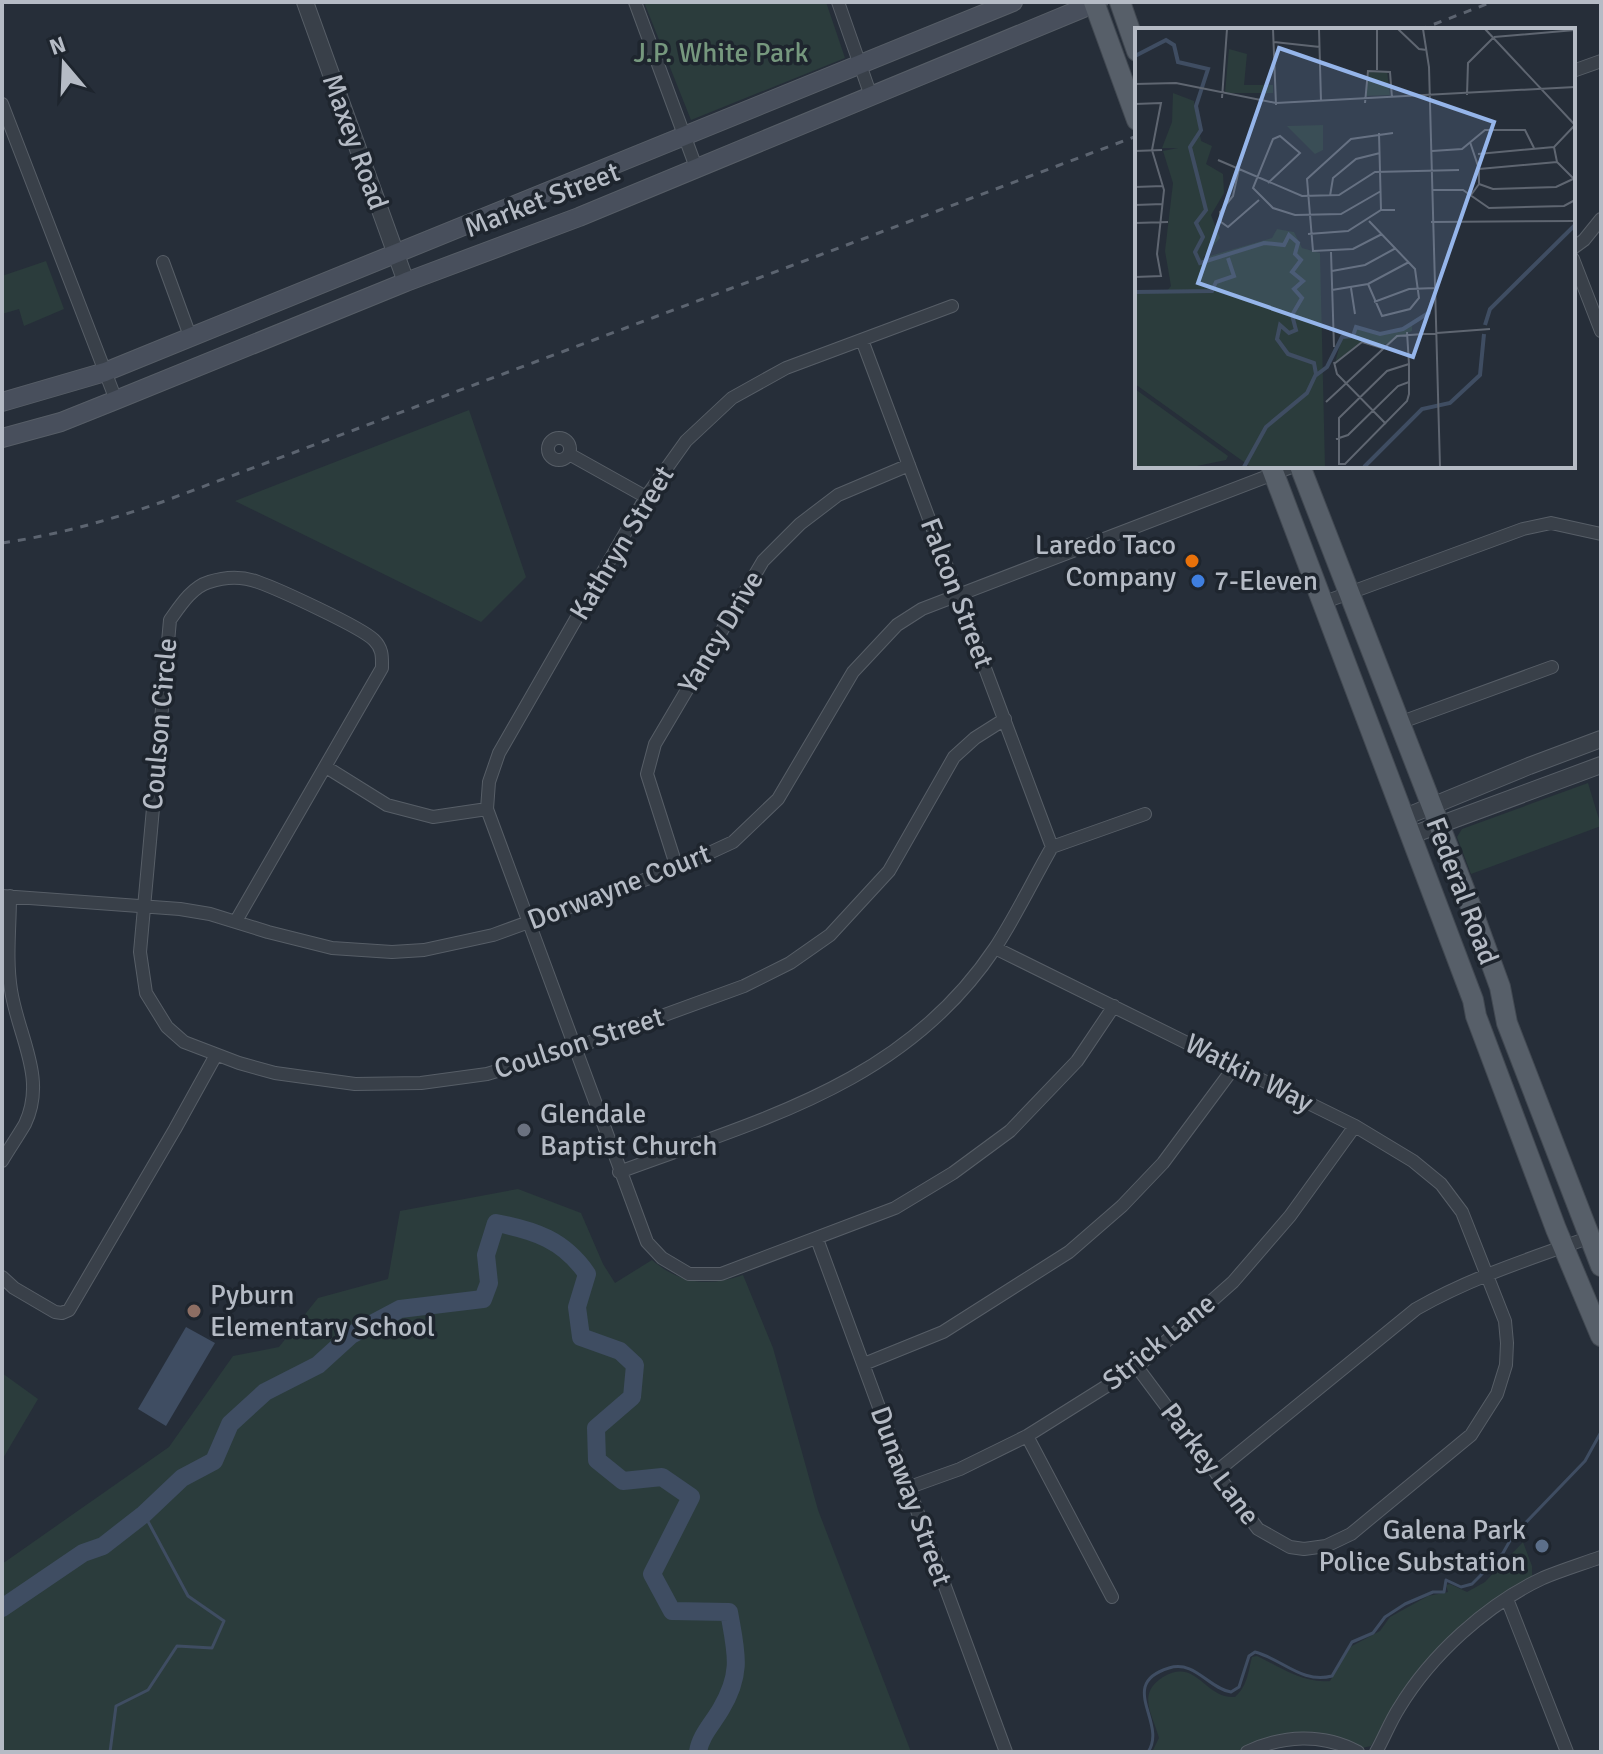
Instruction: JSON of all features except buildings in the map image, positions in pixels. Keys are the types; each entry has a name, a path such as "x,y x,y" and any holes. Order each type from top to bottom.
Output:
{"main road":[{"name":"Market Street","path":"2,402 105,372 1013,2"},
{"path":"1120,2 1135,45"},
{"name":"Market Street","path":"2,438 61,422 406,282 697,170 1095,3"},
{"path":"1095,3 1135,114"},
{"path":"540,194 552,227"},
{"path":"266,307 277,335"},
{"name":"Federal Road","path":"1298,468 1440,826 1500,987 1512,1037 1601,1266"},
{"name":"Federal Road","path":"1272,470 1564,1247 1601,1336"},
{"path":"1488,1046 1512,1037"}],"street":[{"name":"Maxey Road","path":"305,2 406,282"},
{"path":"635,2 697,170"},
{"path":"838,2 871,96"},
{"path":"1575,70 1601,61"},
{"path":"2,104 116,400"},
{"path":"1575,247 1601,219"},
{"path":"163,262 190,336"},
{"path":"1575,264 1601,331"},
{"name":"Kathryn Street","path":"817,1239 721,1274 689,1274 662,1258 647,1242 487,809 489,782 499,753 646,497 686,441 732,398 786,368 952,306"},
{"name":"Falcon Street","path":"862,340 1052,847"},
{"path":"569,454 646,497"},
{"name":"Yancy Drive","path":"677,868 647,774 655,744 763,561 800,524 838,495 909,465"},
{"name":"Dorwayne Court","path":"6,896 145,905 210,914 332,948 392,952 462,944 527,924 677,868 733,842 778,799 853,672 897,625 922,609 1272,470"},
{"path":"1322,603 1523,529 1551,523 1601,534"},
{"name":"Coulson Circle","path":"145,905 170,620 185,599 206,582 234,577 257,581 348,624 373,639 383,652 382,668 236,921"},
{"path":"1399,723 1552,667"},
{"name":"Coulson Street","path":"145,905 140,952 146,993 167,1027 184,1042 275,1073 325,1081 382,1085 487,1074 574,1048 744,986 790,963 830,935 889,871 954,757 975,738 1005,719"},
{"path":"1408,826 1431,804 1601,739"},
{"path":"1408,826 1440,826 1601,765"},
{"path":"326,767 387,805 433,817 487,809"},
{"path":"619,1172 803,1104 881,1062 943,1011 995,948 1052,847 1145,814"},
{"path":"2,1161 25,1123 34,1089 34,1072 18,1026 9,974 6,896"},
{"name":"Watkin Way","path":"995,948 1355,1126 1413,1161 1441,1184 1462,1212 1472,1235"},
{"path":"817,1239 895,1208 953,1173 1010,1131 1077,1061 1114,1006"},
{"path":"2,1277 14,1288 55,1312 69,1310 216,1055"},
{"path":"864,1364 943,1332 1069,1252 1122,1206 1163,1163 1235,1066"},
{"name":"Strick Lane","path":"907,1488 960,1469 1027,1436 1137,1367 1233,1282 1290,1216 1355,1126"},
{"name":"Parkey Lane","path":"1137,1367 1258,1529 1280,1543 1304,1549 1334,1543 1351,1534 1471,1435 1497,1394 1506,1365 1505,1321 1472,1235"},
{"path":"1216,1472 1416,1309 1488,1274 1588,1238"},
{"name":"Dunaway Street","path":"817,1239 1006,1752"},
{"path":"1027,1436 1112,1597"},
{"path":"1376,1752 1399,1708 1447,1649 1507,1599 1543,1579 1601,1557"},
{"path":"1507,1599 1567,1752"},
{"path":"1247,1752 1277,1741 1300,1738 1345,1745 1358,1752"}],"green space":[{"name":"J.P. White Park","path":"644,2 826,2 845,58 691,120"},
{"path":"46,261 64,309 24,326 19,309 2,314 2,276"},
{"path":"469,410 526,577 481,622 235,501"},
{"path":"1588,783 1601,826 1471,874 1457,837 1462,829"},
{"path":"518,1189 581,1213 603,1264 615,1283 652,1260 673,1274 695,1281 718,1281 743,1275 773,1348 818,1510 911,1752 2,1752 2,1564 169,1447 233,1356 279,1347 318,1298 388,1279 400,1211"},
{"path":"2,1373 38,1399 2,1460"},
{"path":"1523,1542 1532,1566 1532,1578 1518,1585 1391,1710 1371,1746 1362,1748 1348,1741 1307,1733 1265,1738 1236,1752 1152,1752 1159,1738 1148,1698 1150,1690 1163,1677 1184,1672 1215,1692 1235,1697 1245,1683 1252,1657 1257,1656 1302,1677 1330,1681 1350,1647 1380,1631 1390,1617 1428,1596 1448,1592 1446,1585 1467,1592 1485,1582"}],"water":[{"path":"186,1327 215,1343 166,1426 138,1409"}],"waterway":[{"path":"2,1608 83,1553 103,1546 144,1514 182,1478 214,1461 230,1424 265,1392 318,1365 351,1335 400,1309 483,1299 489,1283 486,1255 496,1223 547,1238 578,1262 587,1274 577,1307 581,1337 620,1351 635,1365 632,1397 596,1428 597,1460 623,1481 662,1477 691,1497 652,1574 672,1611 729,1612 736,1662 733,1684 704,1735 698,1752"},
{"path":"1148,1752 1152,1729 1144,1694 1146,1684 1154,1675 1169,1668 1186,1668 1231,1692 1239,1687 1249,1656 1255,1652 1311,1677 1332,1676 1352,1642 1373,1633 1385,1617 1433,1592 1444,1592 1446,1580 1461,1587 1472,1584 1585,1461 1601,1432"},
{"path":"110,1752 116,1706 148,1690 177,1646 212,1648 224,1621 188,1596 144,1514"}],"railway":[{"path":"1424,28 1492,2"},
{"path":"2,543 83,526 162,502 1135,137"}],"place":[{"name":"Laredo Taco Company","path":"1192,561"},
{"name":"7-Eleven","path":"1198,581"},
{"name":"Glendale Baptist Church","path":"524,1130"},
{"name":"Pyburn Elementary School","path":"194,1311"},
{"name":"Galena Park Police Substation","path":"1542,1546"}]}
